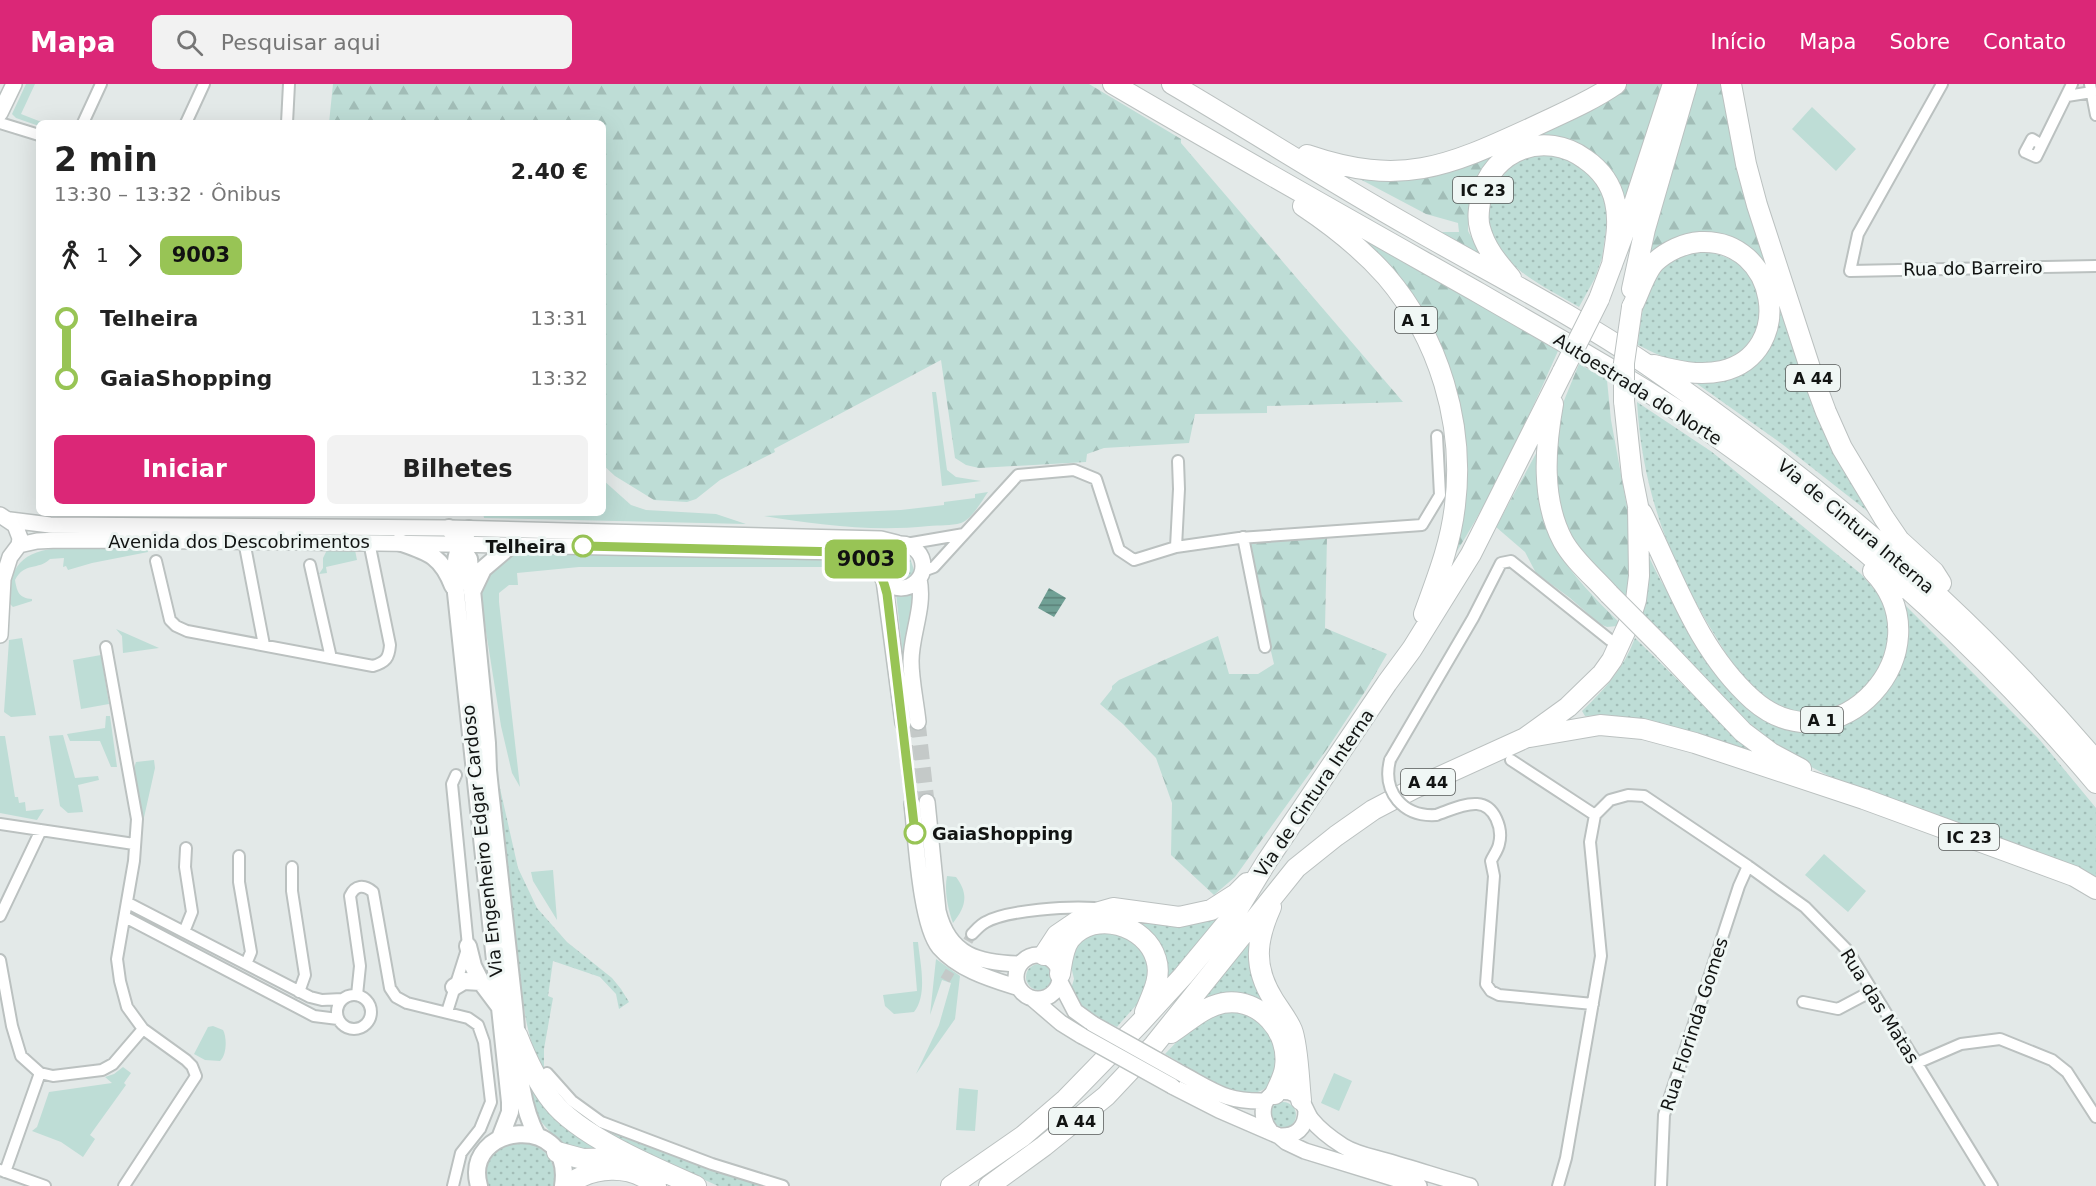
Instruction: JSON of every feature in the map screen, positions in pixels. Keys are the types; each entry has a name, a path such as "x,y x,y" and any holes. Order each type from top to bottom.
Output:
{"highway":[{"path":"1172,84 1394,217 1527,291"},
{"path":"1266,139 1335,164 1361,170 1395,172 1427,168 1487,148 1580,105 1616,84"},
{"name":"A 44","path":"1612,265 1673,84"},
{"name":"A 44","path":"1525,738 1585,693 1602,674 1620,643 1636,600 1640,552 1638,507 1632,476 1624,401 1624,363 1632,307 1632,283 1645,229 1687,84"},
{"name":"A 44","path":"1731,84 1746,164 1788,301 1826,412 1842,448 1899,540 1934,572 1978,633"},
{"name":"Autoestrada do Norte","path":"1115,85 1649,392 1713,435 1798,497 1901,584 1989,664 2051,730 2096,783"},
{"name":"A 1","path":"1115,85 1324,220 1346,238 1387,278 1413,315 1433,352 1448,395 1454,428 1457,484 1455,507 1443,563 1421,620 1387,683"},
{"name":"IC 23","path":"1527,291 1496,262 1488,249 1479,227 1478,211 1483,188 1490,172 1513,153 1524,148 1551,145 1566,148 1593,165 1609,182 1616,203 1618,223 1612,265"},
{"path":"1632,307 1646,274 1654,263 1666,253 1693,243 1712,242 1732,248 1746,256 1757,268 1768,295 1770,310 1764,336 1751,354 1730,369 1705,374 1690,373 1644,363"},
{"name":"Via de Cintura Interna","path":"951,1186 1023,1136 1057,1106 1140,1023 1236,912 1267,861 1412,649 1471,554 1599,299 1612,265"},
{"name":"Via de Cintura Interna","path":"1527,291 1644,363 1739,431 1881,543 1978,633 2049,706 2096,761"},
{"path":"1560,377 1546,458 1548,489 1554,518 1564,542 1609,594 1743,732 1771,753 1864,799"},
{"name":"A 1","path":"1638,507 1654,537 1670,578 1704,638 1734,680 1755,701 1776,714 1792,720 1811,722 1830,720 1852,711 1872,695 1888,674 1899,644 1897,619 1883,582 1798,497"},
{"name":"IC 23","path":"1525,738 1600,725 1643,729 1695,742 1864,799 2074,876 2096,889"},
{"name":"Via de Cintura Interna","path":"989,1186 1044,1146 1106,1096 1154,1045 1296,868 1373,810 1413,789 1525,738"},
{"path":"1044,956 1057,935 1085,916 1113,908 1179,916 1211,910 1236,894 1267,861"},
{"path":"1281,886 1263,925 1259,962 1262,980 1293,1031 1304,1105"},
{"path":"1060,978 1064,952 1070,940 1079,931 1095,924 1111,923 1140,934 1150,945 1157,960 1158,978 1140,1023"},
{"path":"1154,1045 1201,1011 1213,1006 1240,1003 1257,1009 1270,1020 1280,1034 1286,1052 1286,1069 1271,1097"},
{"path":"517,1035 538,1079 553,1103 580,1127 642,1162 696,1186"},
{"path":"557,1152 583,1159 615,1157 642,1162"},
{"path":"564,1186 578,1178 607,1169 628,1170 648,1179 656,1186"}],"main road":[{"path":"1,105 14,84"},
{"path":"0,635 3,579 19,531 3,517"},
{"name":"Avenida dos Descobrimentos","path":"3,517 50,525 448,528 464,536 511,545 843,552 872,562 881,574"},
{"name":"Avenida dos Descobrimentos","path":"464,536 469,559"},
{"name":"Avenida dos Descobrimentos","path":"10,554 37,541 58,540 399,542 464,536 881,539 902,544"},
{"name":"Via Engenheiro Edgar Cardoso","path":"464,536 454,558 464,593 487,743 521,1086 525,1106 537,1136"},
{"path":"399,542 427,552 441,562 464,593 483,569 511,545"},
{"path":"902,544 916,550 923,562 920,604 911,662 911,722 879,560 889,546 902,544"},
{"name":"Via Engenheiro Edgar Cardoso","path":"469,559 464,593 510,1102 510,1112 500,1138"},
{"path":"881,574 895,587 904,588 912,585 921,575"},
{"path":"1019,988 987,979 968,969 950,958 932,938 924,908 920,803 938,911 946,931 957,947 974,957 993,963 1020,964"},
{"path":"468,946 473,966 481,982 500,1007"},
{"path":"1304,1105 1306,1118 1299,1130 1286,1136 1275,1134 1219,1110 1172,1086 1087,1030 1075,1011 1060,978 1058,965 1044,956 1035,955 1020,964 1016,980 1019,988 1061,1023 1087,1030 1184,1075 1229,1099 1245,1101 1289,1092 1304,1105 1312,1120 1346,1148 1437,1181 1470,1186"},
{"path":"1033,999 1050,996 1056,990 1060,978"},
{"path":"454,987 464,981 481,982"},
{"path":"1271,1097 1263,1108 1262,1117 1265,1125 1286,1142 1305,1151 1419,1186"},
{"path":"478,1184 478,1168 482,1156 500,1138 518,1133 537,1136 549,1142 563,1163 564,1186"}],"street":[{"path":"84,120 101,84"},
{"path":"187,120 204,84"},
{"path":"287,120 289,84"},
{"name":"Rua do Barreiro","path":"1942,84 1858,234 1850,271 2096,266"},
{"path":"2042,145 2072,84"},
{"path":"2067,96 2091,88 2096,115"},
{"path":"0,123 36,134"},
{"path":"921,575 934,567 1018,475 1074,470 1096,479 1119,550 1134,560 1176,547 1243,537 1422,525 1440,495 1437,436"},
{"path":"1176,547 1178,461"},
{"path":"902,544 964,534"},
{"path":"1243,537 1265,646"},
{"path":"244,541 264,645"},
{"path":"156,561 170,620 176,626 187,631 373,666 383,663 389,656 390,645 369,542"},
{"path":"1593,1004 1498,995 1491,991 1486,984 1494,876 1491,861 1499,844 1497,819 1487,806 1479,804 1470,804 1436,815 1422,816 1399,803 1389,787 1387,772 1390,760 1473,618 1501,563 1511,561 1610,640"},
{"path":"310,565 331,658"},
{"path":"106,647 137,819 134,861 117,959 120,981 126,1007 143,1029 186,1060 192,1066 196,1076 123,1186"},
{"path":"1511,760 1595,815 1590,842 1601,956 1566,1158 1558,1186"},
{"path":"447,1012 468,946 452,784 456,775"},
{"name":"Rua das Matas","path":"1595,815 1610,800 1628,795 1644,796 1805,907 1848,951 1992,1186"},
{"path":"0,824 134,844"},
{"path":"0,916 41,830"},
{"path":"184,932 192,912 185,867 186,848"},
{"path":"239,856 239,882 251,952 246,964"},
{"name":"Rua Florinda Gomes","path":"1661,1186 1664,1114 1739,886 1748,866"},
{"path":"292,867 292,891 305,975 299,992"},
{"path":"357,995 360,966 350,896 353,889 359,886 367,887 373,892 390,988 396,997 406,1003 468,1018 478,1025 484,1042 491,1102 480,1129 461,1154 453,1186"},
{"path":"128,903 299,992 322,1000 342,999 357,995 367,1001 370,1006 370,1017 364,1026 354,1030 344,1027 338,1019 336,1009 342,999"},
{"path":"972,934 985,922 1002,915 1073,907 1113,908"},
{"path":"125,917 314,1016 338,1019"},
{"path":"215,964 221,952"},
{"path":"0,960 12,1026 21,1056 40,1073 53,1076 102,1070 113,1065 143,1029"},
{"path":"1803,1002 1838,1008 1872,991"},
{"path":"0,1026 12,1026"},
{"path":"1917,1063 1961,1044 2000,1040 2052,1060 2067,1072 2096,1117"},
{"path":"40,1073 3,1171 45,1186"},
{"path":"547,1073 572,1101 602,1122 712,1164 783,1186"}],"green space":[{"path":"26,84 35,84 21,114 36,120 36,125 16,118 12,114"},
{"path":"333,84 1089,84 1181,139 1181,143 1403,402 1267,406 1267,413 1195,414 1189,443 1104,448 1087,454 1086,462 979,468 966,465 955,458 941,360 774,449 775,452 720,480 696,499 687,502 654,500 615,476 606,468 606,120 329,120"},
{"path":"1626,84 1663,84 1625,205 1594,155 1572,140 1546,136 1501,151 1483,167 1477,176 1468,213 1468,231 1481,255 1441,232 1459,232 1458,223 1426,214 1356,177 1395,180 1614,93"},
{"path":"1696,84 1726,84 1774,279 1747,247 1726,236 1705,233 1680,236 1650,254 1654,231"},
{"path":"1812,107 1856,149 1836,171 1792,129"},
{"path":"1542,153 1564,154 1599,181 1606,199 1608,215 1602,258 1595,278 1579,307 1529,278 1518,269 1498,248 1489,231 1490,208 1503,176 1519,162"},
{"path":"1328,215 1558,351 1495,485 1450,562 1464,501 1467,464 1466,445 1457,399 1442,350 1422,308 1402,281"},
{"path":"1709,252 1738,263 1751,276 1758,290 1761,305 1759,319 1755,333 1747,345 1736,355 1723,362 1699,365 1672,360 1638,345 1644,304 1654,278 1672,259 1685,254"},
{"path":"1773,289 1871,514 1782,444 1693,381 1749,366"},
{"path":"1579,364 1607,380 1611,420 1633,540 1629,603 1573,543 1563,521 1554,468 1558,421"},
{"path":"932,392 936,392 947,470 956,477 981,481 942,486"},
{"path":"1637,402 1712,452 1861,574 1878,594 1888,616 1889,639 1884,660 1874,679 1859,695 1841,706 1820,711 1798,711 1766,698 1734,665 1685,582 1661,525 1645,466"},
{"path":"1539,448 1541,509 1552,541 1584,586 1620,623 1617,626 1607,627 1600,624 1536,573 1525,552 1496,527"},
{"path":"606,483 631,505 646,510 716,514 746,524 484,518 484,516 606,516"},
{"path":"988,492 969,518 953,525 867,528 764,516 901,510 944,505 944,502 975,498 975,494"},
{"path":"1327,537 1325,628 1387,654 1327,749 1235,877 1214,895 1171,855 1172,803 1156,758 1100,704 1119,680 1218,636 1229,674 1258,674 1274,664 1245,543"},
{"path":"68,547 147,547 148,552 68,570 66,566 63,567 64,558 50,559 41,565 27,568 15,580 19,594 32,601 13,607 9,603 10,588 17,567 32,554"},
{"path":"327,550 355,550 357,560 326,567 327,573 319,574 323,568 323,558"},
{"path":"900,550 909,555 914,570 911,576 903,581 892,576 887,565 891,554"},
{"path":"521,552 842,560 856,562 868,569 868,575 866,578 861,578 860,567 579,567 517,573 518,585 509,585 499,593 499,602 520,787 512,773 501,726 481,600 485,584 494,571 506,560"},
{"path":"1649,557 1672,600 1686,620 1763,714 1853,718 1882,698 1893,682 1903,657 1906,620 1901,601 2039,739 2096,808 2096,879 1846,784 1803,762 1759,734 1723,702 1641,613 1648,589"},
{"path":"918,590 913,722 910,722 896,593 909,594"},
{"path":"116,629 159,648 123,653 122,636"},
{"path":"22,638 36,715 11,717 4,712 9,640"},
{"path":"1635,638 1726,727 1764,757 1698,734 1654,722 1609,716 1585,716 1582,711 1613,678"},
{"path":"101,655 109,704 81,709 73,660"},
{"path":"106,716 110,716 117,767 111,767 100,741 70,741 67,734 105,728"},
{"path":"63,735 75,778 98,776 99,780 78,785 83,812 68,813 60,806 49,736"},
{"path":"0,736 5,736 15,797 18,797 19,803 25,802 26,811 44,809 37,820 0,813"},
{"path":"154,760 155,768 143,822 134,768 136,762"},
{"path":"495,766 518,868 537,908 567,942 612,978 629,1002 619,1009 616,994 600,977 553,961 548,996 553,998 544,1049 544,1070 533,1048 524,1010"},
{"path":"1824,854 1866,891 1848,912 1805,875"},
{"path":"553,870 557,920 533,881 531,872"},
{"path":"947,876 956,877 964,895 963,906 953,923 947,900"},
{"path":"1221,914 1164,984 1165,959 1117,917"},
{"path":"1257,929 1277,1016 1203,1000"},
{"path":"1109,930 1125,935 1140,947 1149,970 1144,994 1117,1027 1089,1014 1079,1004 1071,989 1074,979 1071,966 1074,949 1082,938"},
{"path":"913,942 918,942 922,978 921,996 914,1012 894,1014 885,1006 883,995 917,991"},
{"path":"936,959 960,976 955,1019 916,1074 939,1025 951,983 942,980 930,1015"},
{"path":"1039,964 1048,968 1052,977 1048,986 1039,990 1030,986 1026,977 1030,968"},
{"path":"1222,1009 1242,1011 1258,1020 1271,1033 1279,1060 1272,1084 1251,1094 1230,1090 1165,1054 1191,1027"},
{"path":"213,1026 223,1030 225,1037 226,1046 220,1061 205,1060 194,1054 208,1027"},
{"path":"123,1067 131,1073 124,1083 126,1085 90,1135 95,1139 83,1157 61,1142 32,1131 37,1127 49,1092 112,1083 105,1077"},
{"path":"526,1067 615,1153 569,1149 554,1136 534,1114"},
{"path":"1334,1073 1352,1081 1339,1111 1321,1103"},
{"path":"959,1088 978,1090 975,1131 956,1130"},
{"path":"1283,1102 1292,1106 1296,1115 1292,1124 1283,1128 1274,1124 1270,1115 1274,1106"},
{"path":"581,1116 609,1130 761,1186 718,1186 607,1135"},
{"path":"517,1141 534,1145 547,1154 554,1168 554,1186 487,1186 486,1170 492,1157 503,1147"}],"shaded area":[{"path":"1049,588 1066,598 1054,617 1038,608"}],"tunnel":[{"path":"918,722 927,802"},
{"path":"903,723 912,804"},
{"path":"945,980 972,934"}],"bus line":[{"name":"9003","path":"583,546 843,552 872,562 879,569 887,594 915,833"}],"place":[{"name":"Telheira","path":"583,546"},
{"name":"GaiaShopping","path":"915,833"}]}
